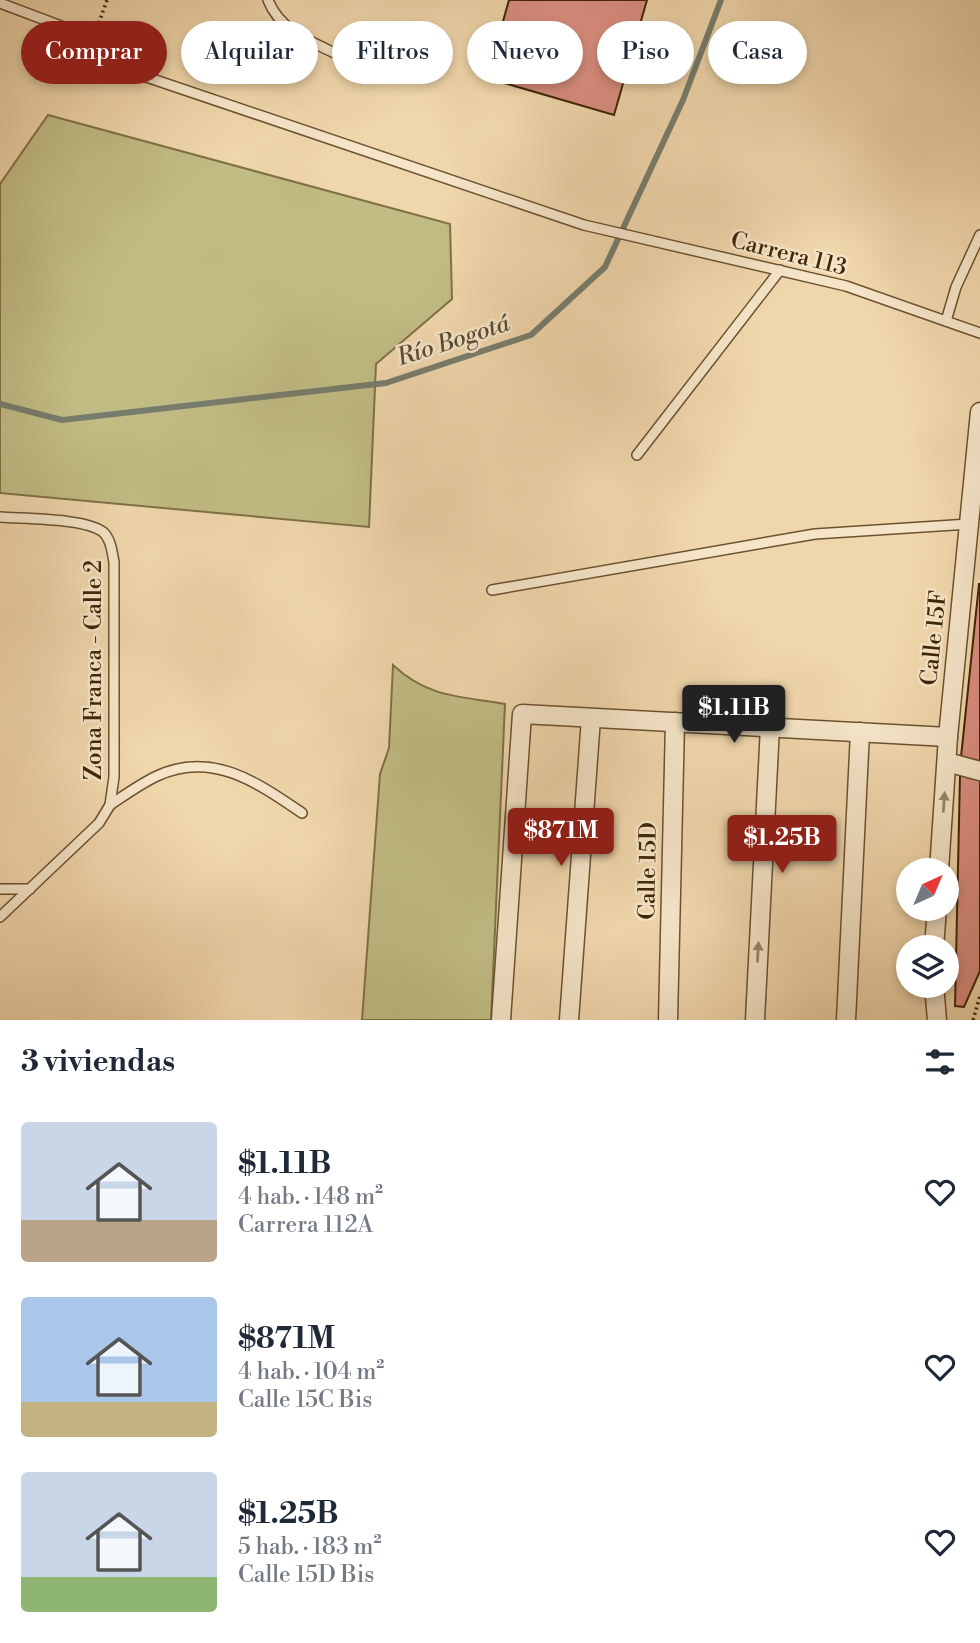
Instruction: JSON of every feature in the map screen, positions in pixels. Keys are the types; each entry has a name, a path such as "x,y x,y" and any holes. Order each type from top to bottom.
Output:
{"street":[{"name":"Calle 15F","path":"940,858 948,737 980,412"},
{"path":"501,1020 522,714 948,737"},
{"path":"569,1020 590,718"},
{"name":"Calle 15D","path":"668,1020 675,722"},
{"path":"755,1020 770,727"},
{"path":"846,1020 860,732"},
{"path":"947,762 980,771"},
{"path":"935,998 937,1020"}],"lane":[{"path":"268,0 275,17 300,36 332,52"},
{"path":"0,3 48,21"},
{"name":"Carrera 113","path":"167,84 584,225 846,286 980,333"},
{"path":"946,321 956,287 980,235"},
{"path":"637,455 780,270"},
{"name":"Zona Franca - Calle 2","path":"0,517 80,524 102,532 111,545 114,562 114,777 110,805 99,822 0,917"},
{"path":"492,590 814,534 969,524"},
{"path":"110,805 158,775 200,766 250,778 302,813"},
{"path":"0,889 30,889"}],"path":[{"path":"99,21 107,0"},
{"path":"973,1020 980,996"}],"shaded area":[{"path":"48,115 450,224 452,299 376,364 369,527 0,493 0,184"},
{"path":"393,665 406,676 432,690 505,704 491,1020 362,1020 380,774 389,748"}],"building":[{"path":"509,0 647,0 641,21 597,21 597,84 623,84 614,115 508,84 583,84 583,21 503,21"},
{"path":"980,584 980,763 961,757"},
{"path":"960,775 980,780 980,971 964,1007 955,1006 955,998 959,998 959,935 957,935 957,921 959,921"}],"waterway":[{"name":"Río Bogotá","path":"0,404 62,420 386,383 531,335 605,267 683,100 721,0"}]}
